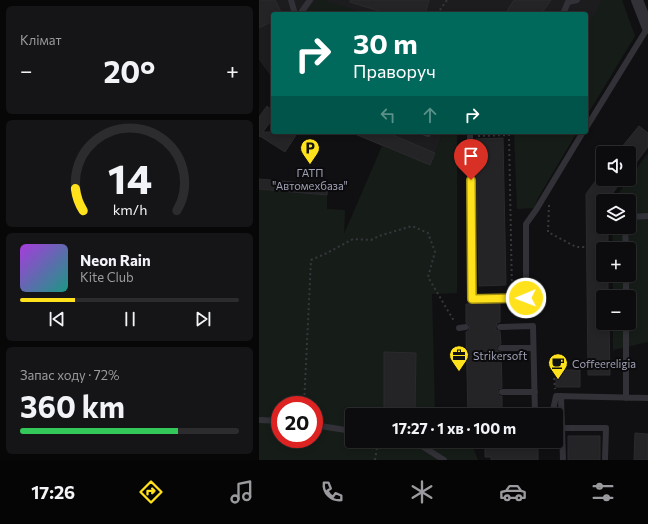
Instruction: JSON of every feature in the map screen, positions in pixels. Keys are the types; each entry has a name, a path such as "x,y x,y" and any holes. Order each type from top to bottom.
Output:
{"street":[{"path":"637,0 648,28"}],"lane":[{"path":"291,0 294,12"},
{"path":"301,12 309,0"},
{"path":"564,12 568,2 577,0"},
{"path":"588,125 648,28"},
{"path":"470,136 472,299 512,299 526,298 526,224 582,134"},
{"path":"636,217 648,216"},
{"path":"500,327 533,326 535,408"},
{"path":"626,330 626,398"},
{"path":"501,348 533,348"},
{"path":"502,392 535,392"},
{"path":"553,408 556,396 648,398"},
{"path":"561,396 561,408"},
{"path":"259,420 271,421"},
{"path":"323,426 345,430"},
{"path":"563,428 606,428 605,460"},
{"path":"425,448 443,460"},
{"path":"563,448 563,460"}],"path":[{"path":"438,12 447,0"},
{"path":"470,136 509,135 512,299"},
{"path":"549,198 548,232 576,247 586,247"},
{"path":"304,396 311,260 353,239 371,240 379,236 412,226 428,233 435,252 427,277 463,328"},
{"path":"375,460 376,448"}],"shaded area":[{"path":"259,0 603,0 588,27 588,12 271,12 271,76 259,60"},
{"path":"316,0 324,0 361,12 307,12"},
{"path":"602,0 622,0 635,36 588,114 588,26"},
{"path":"391,134 443,134 435,153"},
{"path":"443,134 457,134 457,293 432,294 435,408 345,408 345,448 472,448 478,460 259,460 259,189 327,195 327,209 345,210 344,234 382,146 430,165"},
{"path":"514,134 576,134 538,198 534,208 517,209"},
{"path":"648,153 648,342 613,350 613,330 636,330 636,290 613,290 613,282 636,282 636,242 613,242 612,234 636,234 636,194 618,194 624,186 636,186 636,169"}],"building":[{"path":"259,0 275,0 281,12 271,12 271,22 259,28"},
{"path":"350,0 429,0 426,12 382,12 350,2"},
{"path":"514,0 551,0 542,12 506,12"},
{"path":"267,106 271,109 271,121 263,132 271,132 271,134 297,134 285,152 260,136 259,137 259,117"},
{"path":"639,126 648,133 648,147 636,163 636,146 623,146"},
{"path":"355,134 391,134 435,153 430,165"},
{"path":"503,138 506,285 479,286 476,139"},
{"path":"259,179 328,185 327,195 259,189"},
{"path":"596,180 596,186 618,186 612,194 596,194 596,234 608,234 608,242 596,242 596,282 608,282 608,290 596,290 596,330 609,330 610,375 588,375 586,194"},
{"path":"500,303 500,322 497,323 496,330 500,331 501,344 497,345 497,348 498,352 501,352 502,388 498,389 498,392 499,396 502,396 502,408 468,408 466,332 470,327 469,324 466,323 466,304"},
{"path":"384,352 416,353 415,408 384,408"},
{"path":"556,370 580,370 580,387 556,387"},
{"path":"635,433 648,434 648,460 634,460"},
{"path":"568,436 600,436 600,460 568,460"},
{"path":"485,448 538,448 538,460 491,460 491,457 485,457"}],"place":[{"name":"ГАТП \"Автомехбаза\"","path":"310,165"},
{"name":"Strikersoft","path":"459,372"},
{"name":"Coffeereligia","path":"558,380"}],"route":[{"path":"471,180 472,299 526,298"}]}
